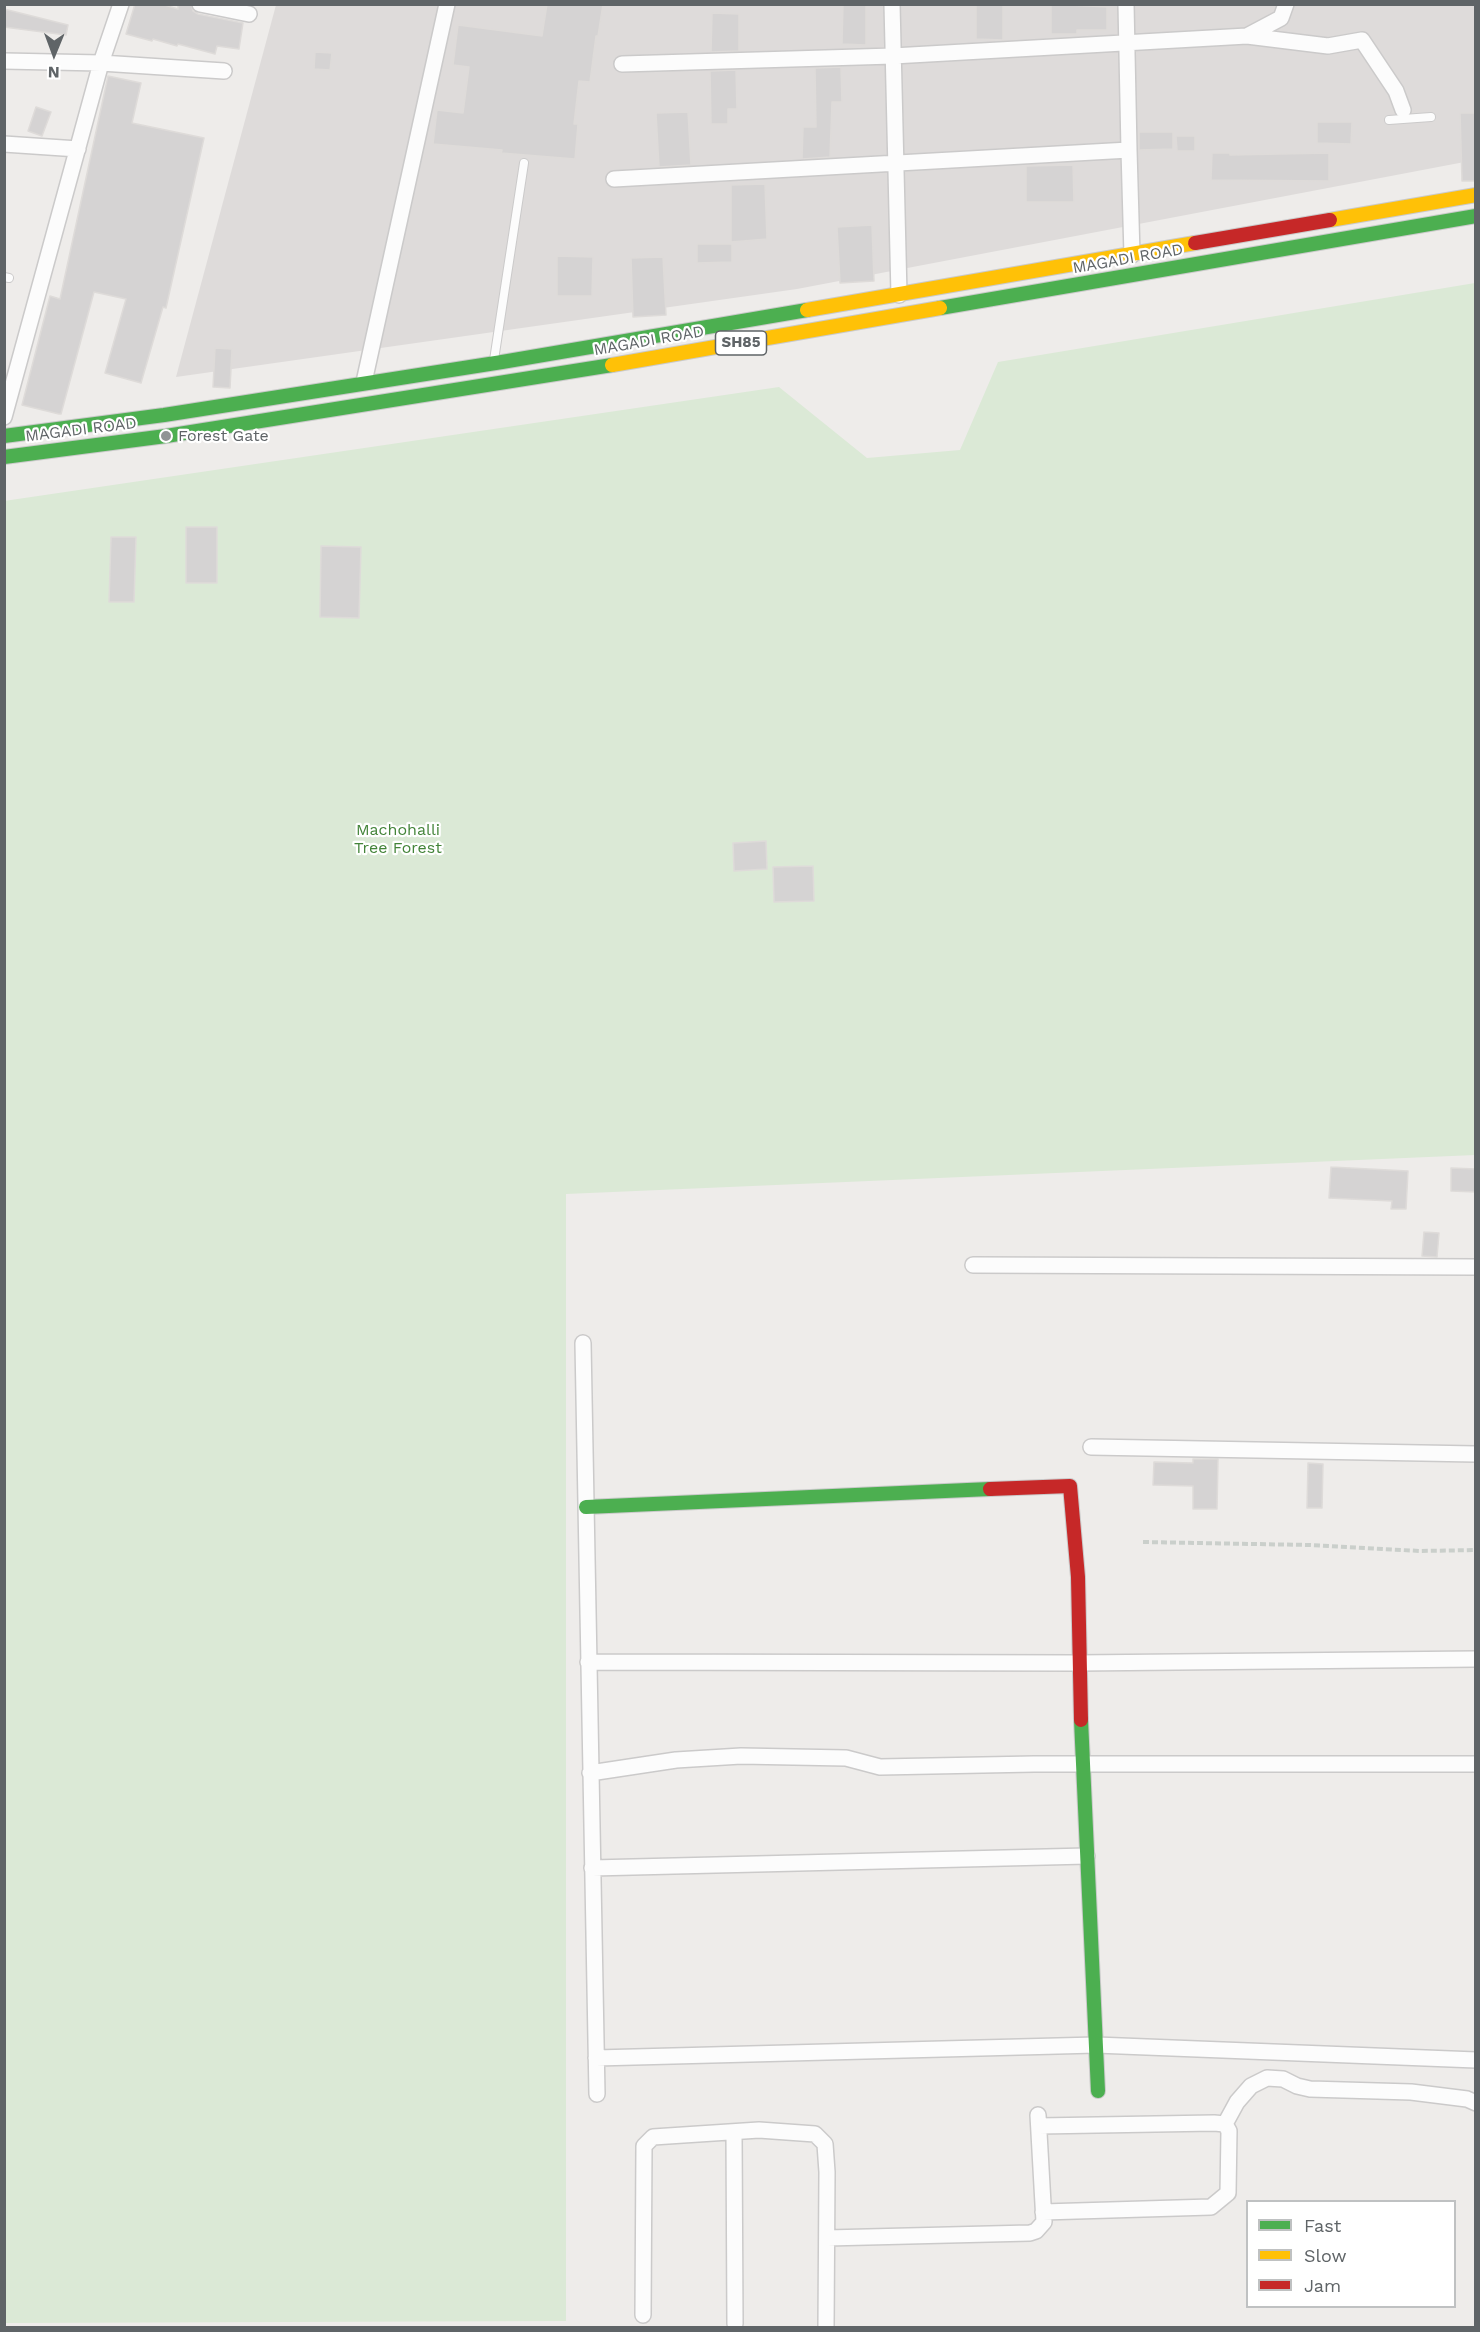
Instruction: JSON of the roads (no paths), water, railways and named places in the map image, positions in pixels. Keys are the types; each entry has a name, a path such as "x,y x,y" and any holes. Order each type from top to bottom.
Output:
{"main road":[{"name":"MAGADI ROAD","path":"4,436 164,415 494,363 1476,195"},
{"name":"MAGADI ROAD","path":"4,457 166,436 406,396 504,383 1476,216"},
{"path":"586,1507 1070,1486 1078,1577 1078,1664 1098,2091"}],"street":[{"path":"4,417 101,63 121,4"},
{"path":"201,4 249,14"},
{"path":"364,382 447,4"},
{"path":"892,4 899,295"},
{"path":"1126,4 1132,255"},
{"path":"1247,36 1281,18 1286,4"},
{"path":"622,64 893,56 1247,36 1328,46 1362,40 1396,91 1403,115"},
{"path":"4,61 101,63 224,71"},
{"path":"4,144 78,150"},
{"path":"614,179 895,161 1129,150"},
{"path":"973,1266 1476,1267"},
{"path":"583,1343 597,2094"},
{"path":"1091,1447 1476,1454"},
{"path":"588,1662 1078,1664 1476,1659"},
{"path":"590,1773 676,1760 741,1756 846,1758 880,1767 1083,1764 1476,1764"},
{"path":"592,1868 1087,1856"},
{"path":"596,2058 1096,2045 1476,2060"},
{"path":"1225,2124 1237,2102 1251,2086 1267,2078 1283,2079 1310,2089 1411,2092 1458,2097 1476,2103"},
{"path":"827,2238 1036,2231 1044,2222 1038,2120 1225,2124"},
{"path":"1043,2212 1211,2207 1228,2193 1228,2131 1225,2124"},
{"path":"644,2315 644,2146 653,2137 759,2130 815,2134 825,2144 826,2328"},
{"path":"734,2132 735,2324"}],"lane":[{"path":"1389,120 1403,115 1431,117"},
{"path":"494,363 524,163"}],"place":[{"name":"Forest Gate","path":"166,436"}],"park label":[{"name":"Machohalli Tree Forest","path":"398,839"}]}
